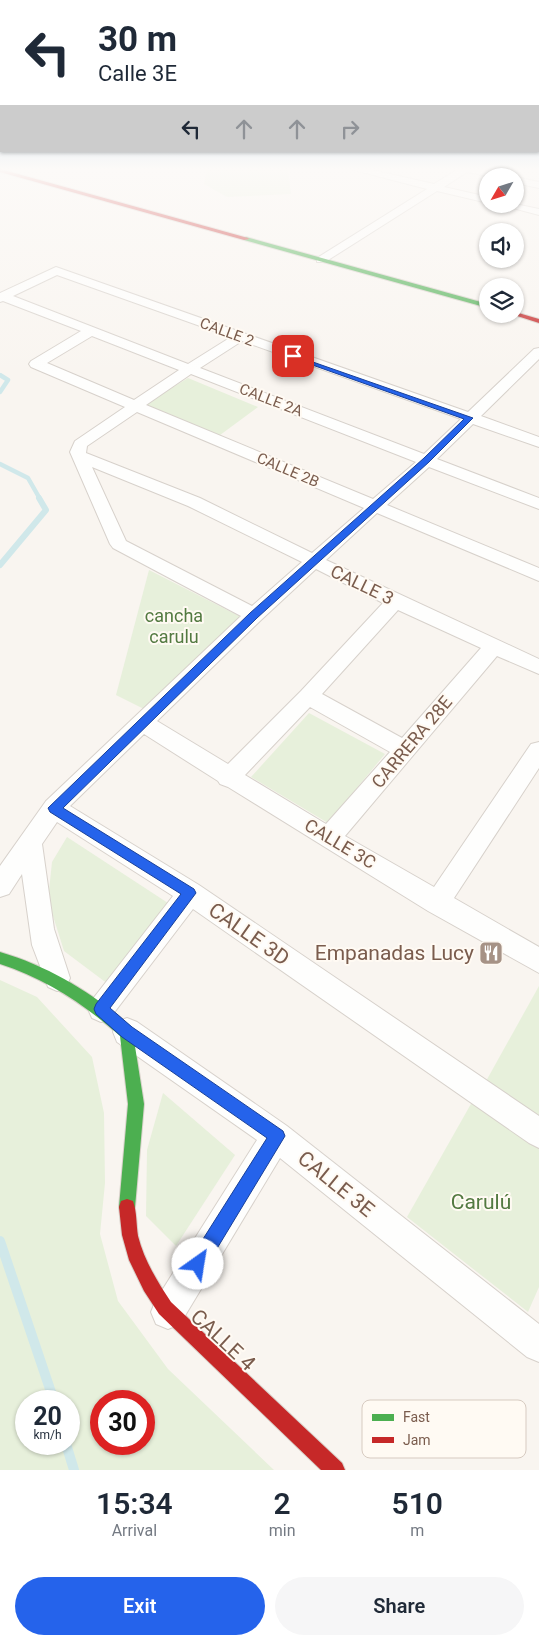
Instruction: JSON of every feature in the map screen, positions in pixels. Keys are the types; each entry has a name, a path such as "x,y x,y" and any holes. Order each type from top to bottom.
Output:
{"main road":[{"path":"241,238 479,304"},
{"path":"322,244 359,254"},
{"path":"524,317 539,321"},
{"path":"0,958 57,978 101,1009 127,1032"},
{"name":"CALLE 4","path":"127,1032 136,1102 126,1210 128,1228 143,1276 168,1312 318,1464"}],"street":[{"path":"321,260 358,238"},
{"name":"CALLE 2","path":"2,298 56,272 539,442"},
{"name":"CALLE 2A","path":"2,298 539,504"},
{"name":"CALLE 2B","path":"91,331 36,364 539,575"},
{"path":"240,337 134,405 80,444 79,454 119,544 254,615"},
{"path":"0,886 54,808 254,615 426,460 539,352"},
{"name":"CALLE 3","path":"79,454 194,502 395,601 539,667"},
{"path":"228,778 308,696 395,601"},
{"name":"CARRERA 28E","path":"330,838 494,646"},
{"path":"308,696 406,750"},
{"name":"CALLE 3C","path":"143,723 228,778 437,903 539,961"},
{"path":"437,903 539,750"},
{"name":"CALLE 3D","path":"54,808 190,893 539,1133"},
{"path":"30,843 41,935 48,959 57,978"},
{"path":"101,1009 190,893"},
{"name":"CALLE 3E","path":"127,1032 277,1136 412,1246 539,1344"},
{"path":"168,1312 277,1136"}],"green space":[{"path":"188,378 258,407 212,441 137,409"},
{"name":"cancha carulu","path":"149,570 241,617 146,710 116,695"},
{"path":"309,713 385,754 328,823 251,777"},
{"path":"67,837 171,905 108,984 64,951 48,900 52,862"},
{"path":"0,980 37,997 92,1057 104,1113 105,1183 100,1234 118,1301 168,1369 274,1470 0,1470"},
{"path":"539,986 539,1120 485,1083"},
{"path":"163,1093 235,1155 176,1246 146,1216 147,1150"},
{"name":"Carulú","path":"476,1095 539,1139 539,1287 528,1312 407,1217"}],"waterway":[{"path":"0,375 8,380 0,392"},
{"path":"0,464 28,478 40,499"},
{"path":"0,565 46,510 39,498"},
{"path":"0,1241 50,1390"},
{"path":"69,1455 74,1470"}],"traffic: fast":[{"path":"246,239 479,304"},
{"path":"0,958 36,970 68,987 127,1032 136,1104 127,1207"}],"traffic: jam":[{"path":"241,238 246,239"},
{"path":"524,317 539,321"},
{"path":"127,1207 133,1248 143,1273 165,1308 335,1470"}],"place":[{"name":"Empanadas Lucy","path":"491,953"}],"route":[{"path":"198,1264 277,1136 127,1032 101,1009 190,893 54,808 254,615 426,460 469,418 293,356"}]}
